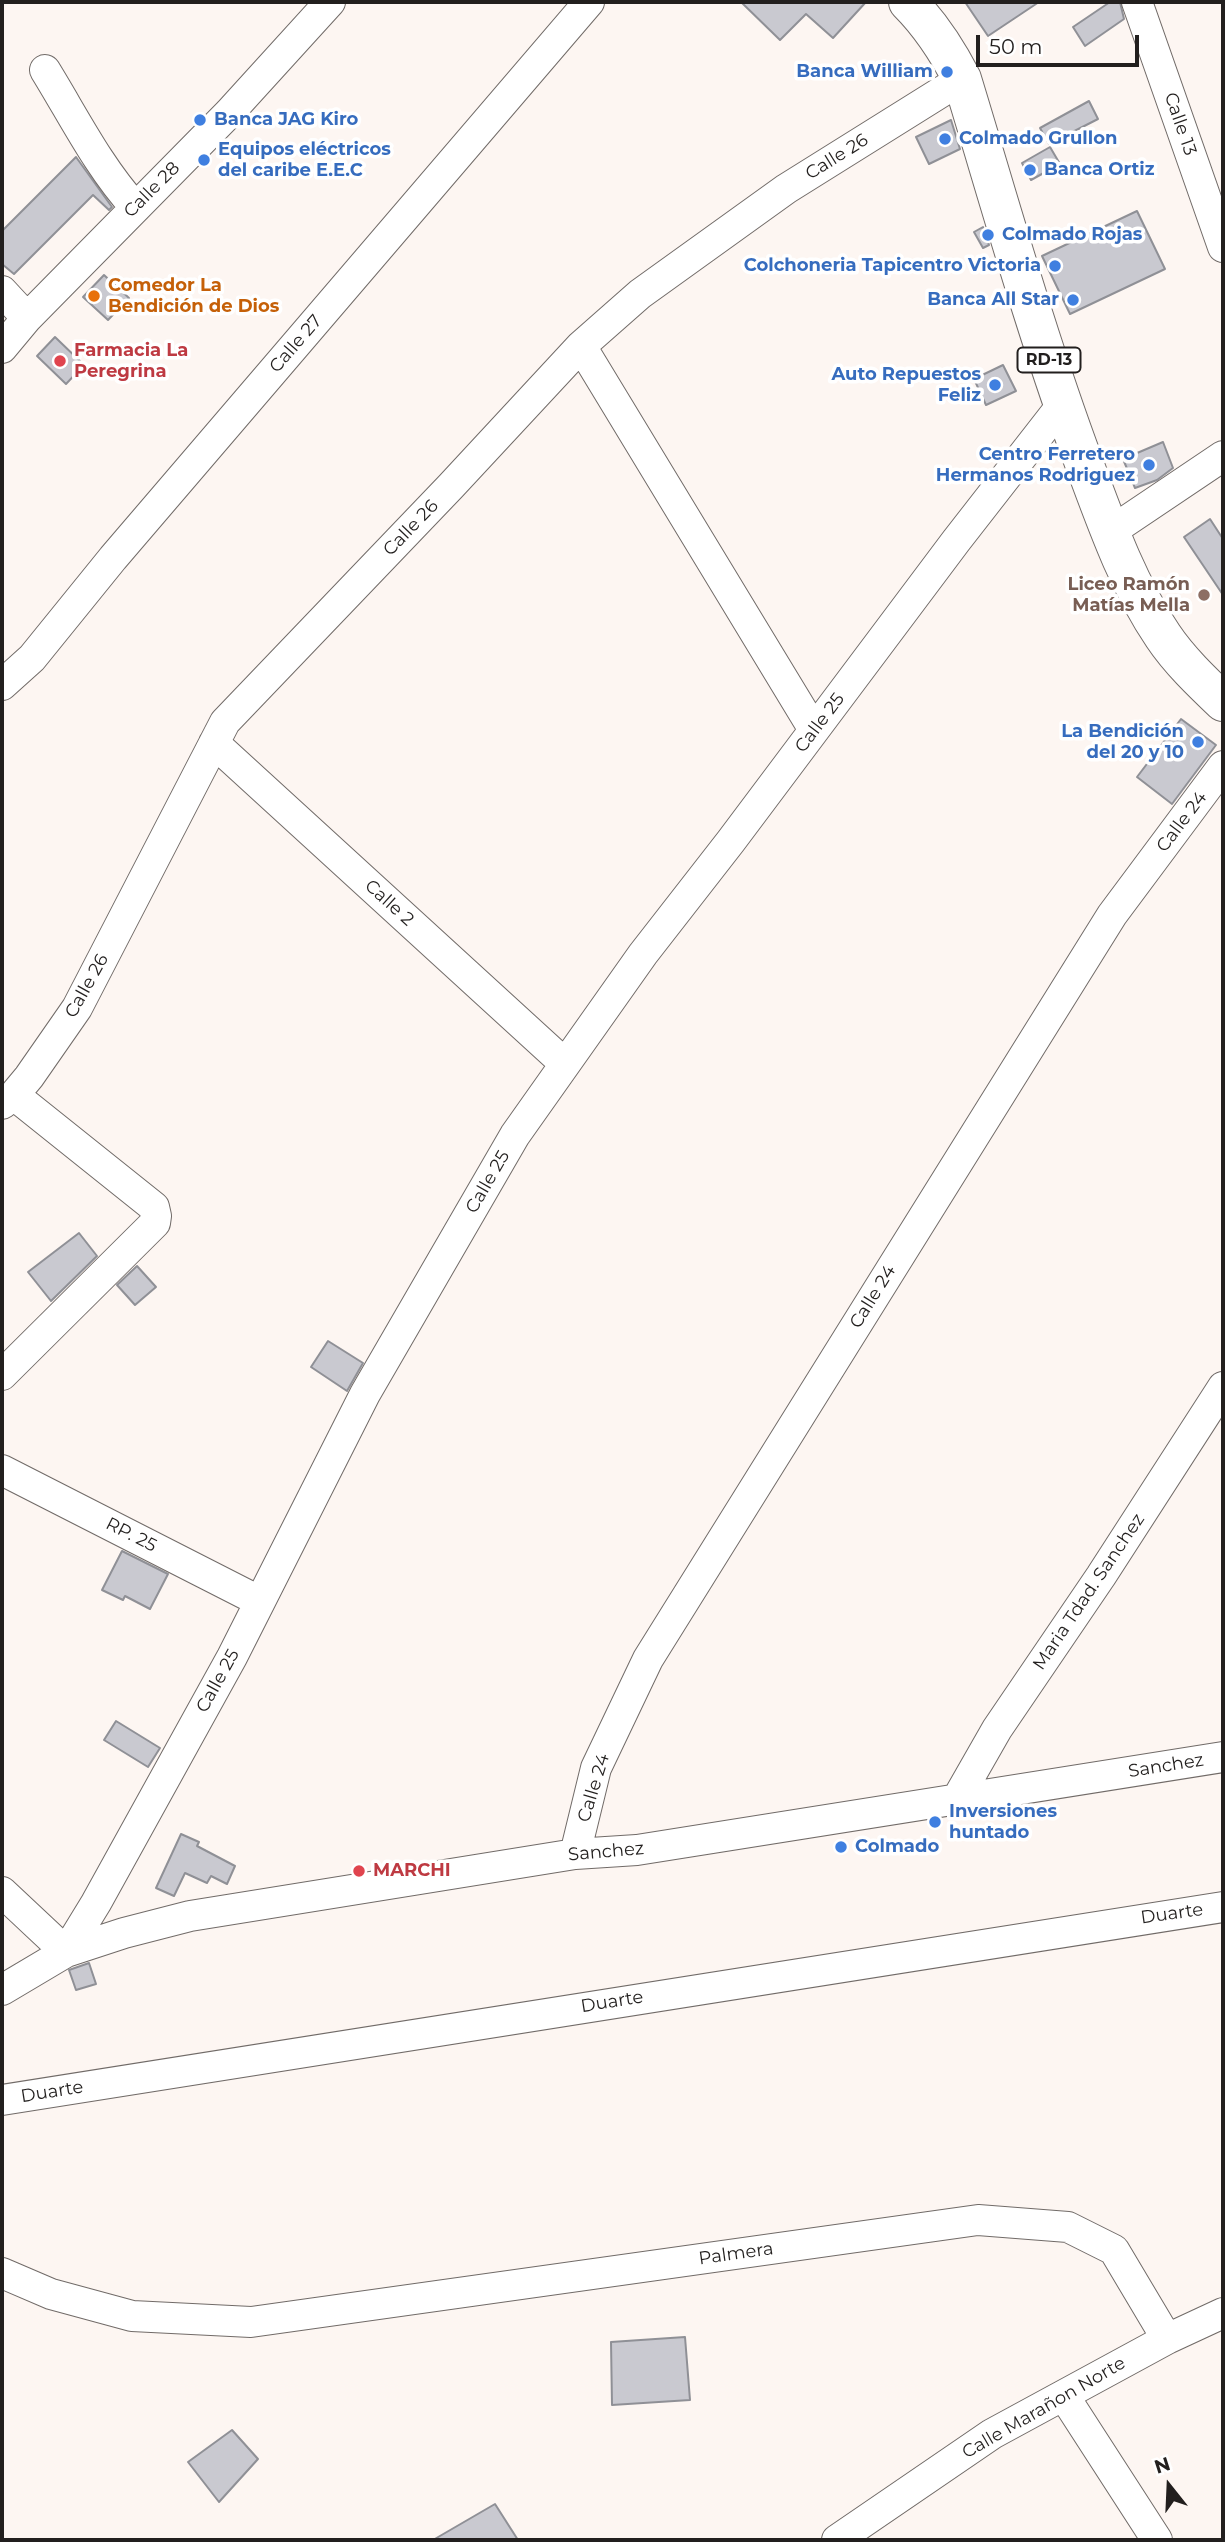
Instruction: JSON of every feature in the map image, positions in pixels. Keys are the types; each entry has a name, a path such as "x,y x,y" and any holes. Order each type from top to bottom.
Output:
{"main road":[{"name":"RD-13","path":"908,2 930,24 962,79 1062,405 1110,532 1134,586 1164,637 1197,677 1223,702"}],"street":[{"name":"Calle 28","path":"2,348 27,318 229,113 330,2"},
{"name":"Calle 27","path":"2,685 32,658 113,558 589,2"},
{"name":"Calle 13","path":"1137,2 1215,191 1223,247"},
{"path":"45,69 100,163 135,207"},
{"name":"Calle 26","path":"8,1100 77,1008 225,722 581,346 640,294 786,189 962,79"},
{"path":"2,291 27,318"},
{"path":"581,346 814,730"},
{"name":"Calle 25","path":"65,1952 96,1903 232,1657 365,1394 515,1135 643,954 1062,405"},
{"path":"1110,532 1223,456"},
{"name":"Calle 2","path":"214,743 565,1063"},
{"name":"Calle 24","path":"575,1854 596,1768 648,1659 1112,915 1223,766"},
{"path":"2,1375 155,1223 156,1216 154,1207 8,1100"},
{"name":"Maria Tdad. Sanchez","path":"957,1799 997,1730 1101,1576 1223,1387"},
{"name":"RP. 25","path":"2,1470 259,1601"},
{"name":"Sanchez","path":"2,1990 65,1952 190,1916 575,1854 637,1850 1223,1757"},
{"path":"2,1892 65,1952"},
{"name":"Duarte","path":"2,2099 1223,1907"},
{"name":"Palmera","path":"2,2273 51,2294 132,2316 251,2322 978,2220 1068,2227 1114,2250 1167,2339"},
{"name":"Calle Marañon Norte","path":"837,2540 992,2434 1167,2339 1223,2313"},
{"path":"1064,2396 1157,2540"}],"building":[{"path":"741,2 866,2 833,38 806,14 780,40"},
{"path":"965,2 1039,2 988,36"},
{"path":"1110,2 1120,2 1124,19 1085,46 1073,27"},
{"path":"1089,101 1098,119 1049,144 1040,128"},
{"name":"Colmado Grullon","path":"951,120 960,149 929,164 916,137"},
{"path":"1050,147 1060,164 1031,180 1022,163"},
{"path":"76,157 112,207 109,210 93,195 14,274 2,264 2,231"},
{"path":"1137,211 1165,269 1070,314 1042,256"},
{"path":"983,227 989,245 983,248 974,232"},
{"path":"104,275 129,298 108,320 83,297"},
{"name":"Farmacia La Peregrina","path":"55,337 84,365 66,384 37,356"},
{"name":"Auto Repuestos Feliz","path":"1003,365 1016,391 986,405 974,379"},
{"name":"Centro Ferretero Hermanos Rodriguez","path":"1163,442 1173,468 1157,480 1135,488 1123,459"},
{"path":"1210,519 1223,539 1223,595 1184,537"},
{"path":"1181,719 1216,745 1172,804 1137,777"},
{"path":"79,1233 97,1256 51,1301 28,1272"},
{"path":"137,1266 156,1287 135,1305 117,1285"},
{"path":"328,1341 363,1363 347,1391 311,1367"},
{"path":"122,1551 168,1574 150,1609 125,1596 123,1600 102,1590"},
{"path":"116,1721 160,1748 148,1767 104,1740"},
{"path":"181,1834 199,1842 197,1846 235,1866 227,1884 211,1876 207,1883 185,1873 174,1896 156,1888"},
{"path":"89,1963 96,1984 76,1990 69,1970"},
{"path":"685,2337 690,2400 612,2405 611,2342"},
{"path":"232,2430 258,2459 219,2502 188,2462"},
{"path":"495,2504 518,2540 433,2540"}],"place":[{"name":"Banca William","path":"947,72"},
{"name":"Banca JAG Kiro","path":"200,120"},
{"name":"Colmado Grullon","path":"945,139"},
{"name":"Equipos eléctricos del caribe E.E.C","path":"204,160"},
{"name":"Banca Ortiz","path":"1030,170"},
{"name":"Colmado Rojas","path":"988,235"},
{"name":"Colchoneria Tapicentro Victoria","path":"1055,266"},
{"name":"Comedor La Bendición de Dios","path":"94,296"},
{"name":"Banca All Star","path":"1073,300"},
{"name":"Farmacia La Peregrina","path":"60,361"},
{"name":"Auto Repuestos Feliz","path":"995,385"},
{"name":"Centro Ferretero Hermanos Rodriguez","path":"1149,465"},
{"name":"Liceo Ramón Matías Mella","path":"1204,595"},
{"name":"La Bendición del 20 y 10","path":"1198,742"},
{"name":"Inversiones huntado","path":"935,1822"},
{"name":"Colmado","path":"841,1847"},
{"name":"MARCHI","path":"359,1871"}]}
